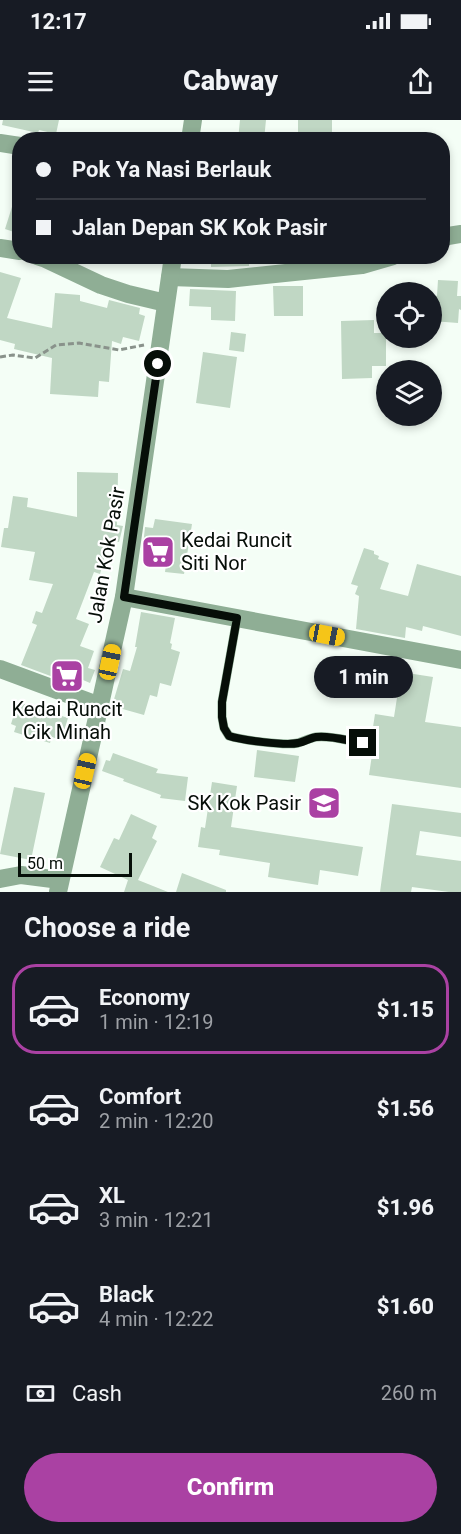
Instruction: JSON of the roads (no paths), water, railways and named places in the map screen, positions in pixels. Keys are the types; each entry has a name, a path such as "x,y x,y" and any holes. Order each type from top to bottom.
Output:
{"street":[{"path":"57,264 101,285 166,303"},
{"name":"Jalan Kok Pasir","path":"59,886 124,597 172,264"},
{"path":"170,277 228,279 365,264"},
{"path":"124,597 461,660"},
{"path":"0,669 100,706"},
{"path":"0,879 21,875 59,886"}],"lane":[{"path":"237,618 222,702 224,728 229,736 240,740 287,744 297,744 315,737 363,743"}],"place":[{"name":"Kedai Runcit Siti Nor","path":"158,552"},
{"name":"Kedai Runcit Cik Minah","path":"67,676"},
{"name":"SK Kok Pasir","path":"324,803"}]}
